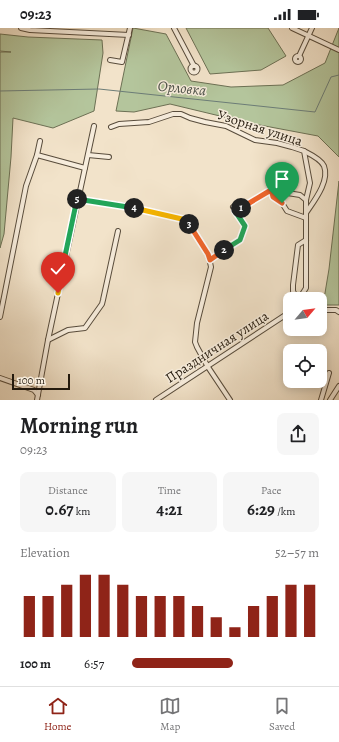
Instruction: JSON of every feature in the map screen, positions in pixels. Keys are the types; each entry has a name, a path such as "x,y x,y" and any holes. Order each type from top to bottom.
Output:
{"street":[{"path":"21,28 30,30 34,29 129,35"},
{"path":"110,60 122,62 130,28"},
{"path":"174,28 194,66"},
{"path":"292,28 339,50"},
{"path":"299,56 312,28"},
{"name":"Узорная улица","path":"111,126 149,122 173,114 181,114 190,118 226,126 255,140 277,143 304,151 310,183 306,200 306,288 303,292"},
{"path":"37,400 48,340 94,126"},
{"path":"0,317 26,186 38,156 40,141"},
{"path":"275,191 272,193 273,197 282,203 287,211 306,216 318,196 325,178 325,173 324,166 319,160 304,151"},
{"path":"88,155 109,157"},
{"path":"38,156 85,168"},
{"path":"210,260 240,240 245,226 234,209 271,190 300,196 306,200"},
{"path":"78,199 132,207 187,221 208,254 211,267 197,323 197,347 230,400"},
{"path":"48,340 68,330 85,328 102,304 118,231"},
{"path":"294,292 293,285 298,245 306,240"},
{"path":"327,310 336,310 339,312"},
{"name":"Праздничная улица","path":"156,400 283,317"},
{"path":"322,400 330,373"},
{"path":"0,378 34,390 38,395"},
{"path":"330,400 339,386"}],"green space":[{"path":"133,28 166,34 191,81 231,87 283,85 325,63 339,28 339,157 318,136 249,123 170,104 134,112 116,111"},
{"path":"186,28 268,28 286,56 261,70 210,74"},
{"path":"0,34 28,37 102,40 103,53 94,111 53,128 13,118 4,234 0,248 0,52 11,52 0,51"},
{"path":"339,181 339,305 327,305 327,292 325,292"}],"waterway":[{"name":"Орловка","path":"0,91 99,89 315,112 331,77 339,75"}],"route":[{"path":"58,293 78,199 132,207 187,221 208,254 210,260 240,240 245,226 235,211 271,190 275,191 272,193 273,197 282,203"}]}
